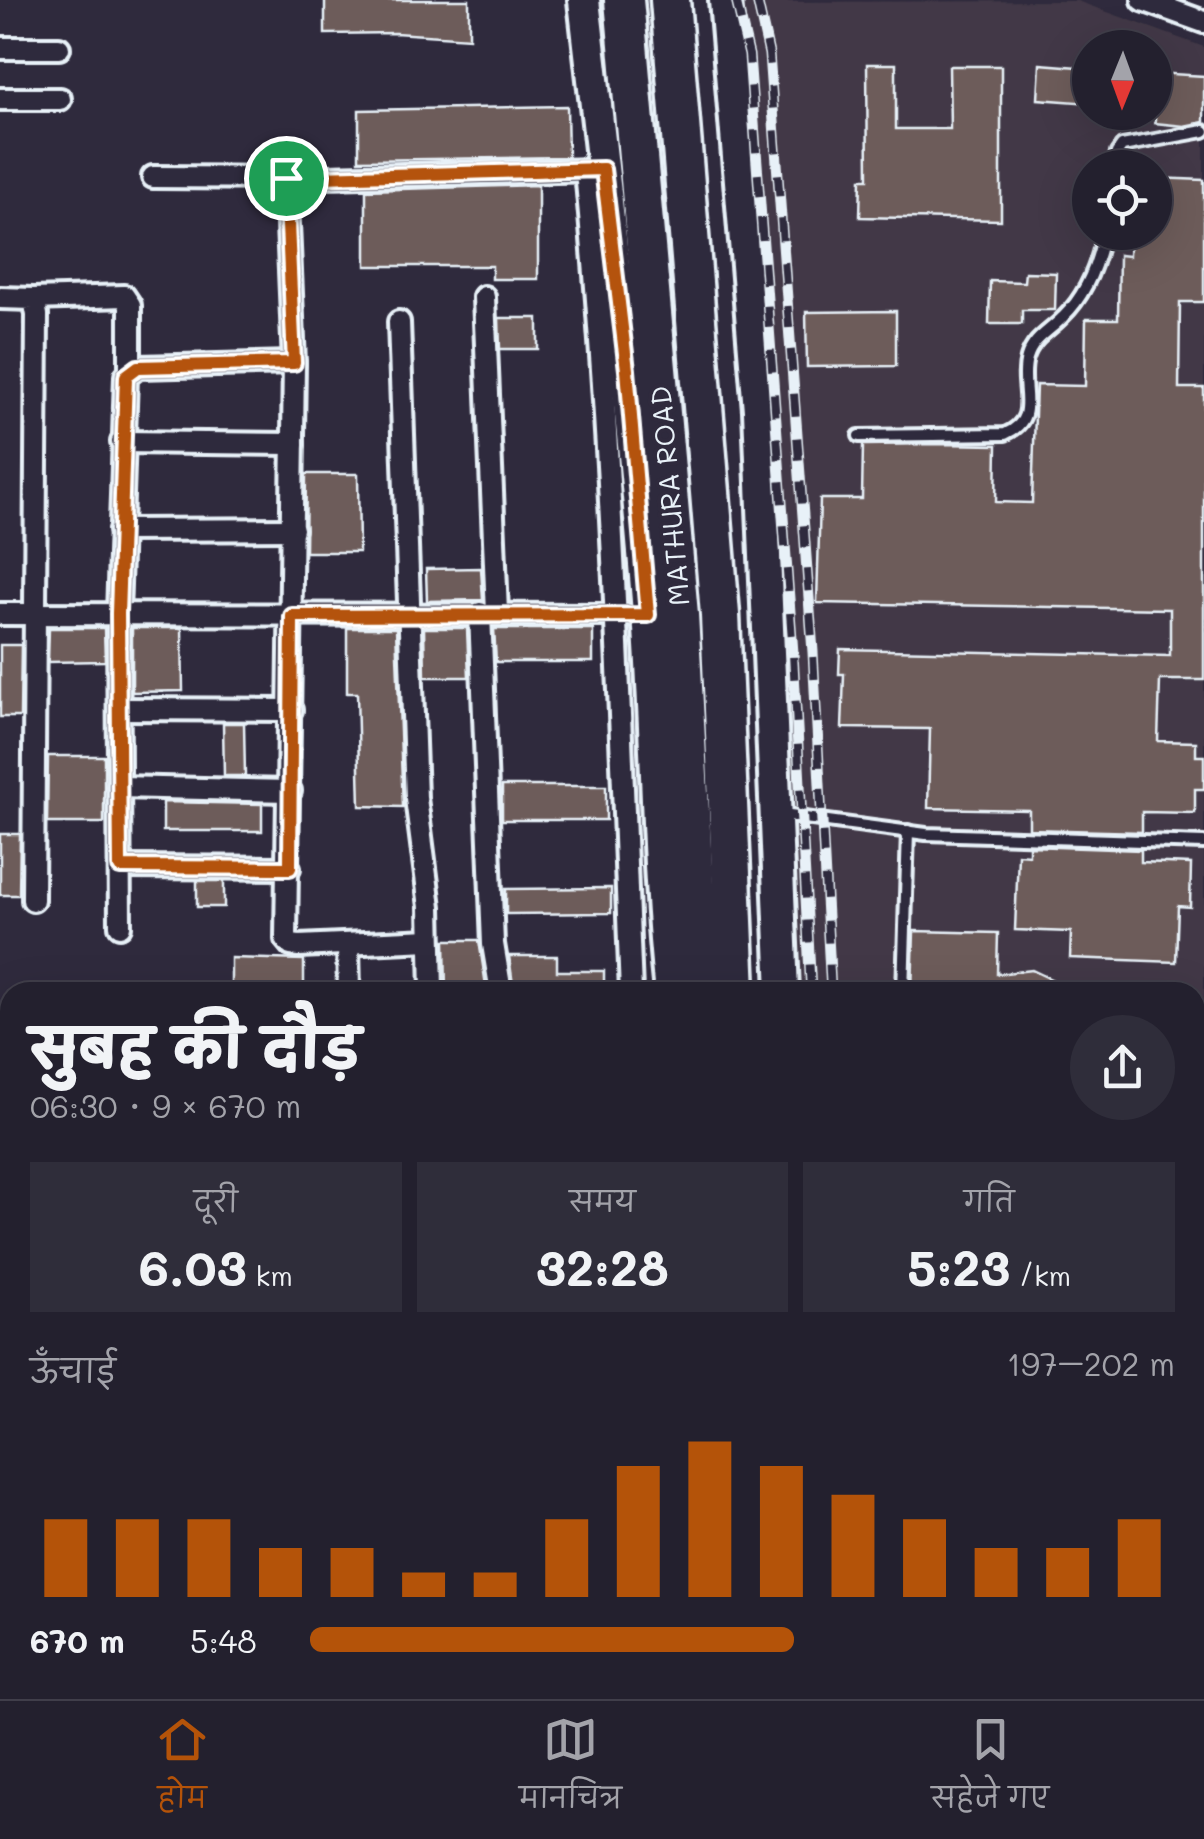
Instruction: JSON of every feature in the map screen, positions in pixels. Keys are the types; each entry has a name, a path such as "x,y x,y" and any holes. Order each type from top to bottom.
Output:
{"highway":[{"name":"MATHURA ROAD","path":"624,0 679,615 699,982"},
{"name":"MATHURA ROAD","path":"670,0 720,615 736,982"}],"main road":[{"path":"584,0 594,170 627,370 648,615 662,926 669,982"},
{"path":"725,0 759,410 783,982"}],"street":[{"path":"1142,0 1204,22"},
{"path":"0,48 59,48"},
{"path":"0,98 60,99"},
{"path":"153,177 286,178 594,170 632,982"},
{"path":"286,178 294,363 288,942 299,946 430,940"},
{"path":"0,298 34,300 115,294 124,296 130,305 130,371 123,386 118,614 120,926"},
{"path":"484,296 493,944 499,982"},
{"path":"33,900 38,336 34,300"},
{"path":"399,322 416,798 430,907 432,982"},
{"path":"130,371 150,366 294,363"},
{"path":"122,442 293,444"},
{"path":"120,530 292,530"},
{"path":"0,614 648,615"},
{"path":"118,709 291,710"},
{"path":"119,787 290,790"},
{"path":"120,867 290,868"},
{"path":"348,945 349,982"}],"lane":[{"path":"1118,150 1122,146 1204,131"},
{"path":"859,436 1004,434 1019,428 1026,415 1026,358 1038,338 1064,317 1086,287 1098,250"},
{"path":"775,814 908,832 1204,843"},
{"path":"903,982 908,832"}],"shaded area":[{"path":"1077,1 1157,30 1072,30 1072,130 1172,130 1172,35 1204,47 1204,982 796,982 736,2"}],"building":[{"path":"325,0 469,0 469,38 325,34"},
{"path":"867,64 896,64 896,129 950,129 949,66 1001,66 1001,220 860,217 861,179 868,179"},
{"path":"1040,64 1072,67 1072,102 1038,99"},
{"path":"1172,74 1204,76 1204,122 1172,125"},
{"path":"567,106 568,157 359,160 359,110"},
{"path":"1172,179 1204,180 1204,302 1180,302 1179,388 1204,388 1204,680 1160,680 1158,741 1196,742 1196,756 1204,756 1204,789 1195,789 1195,813 1142,812 1142,832 1029,829 1029,810 928,808 930,729 842,728 844,674 839,674 840,649 1170,656 1170,609 817,603 820,499 862,499 863,445 997,445 996,502 1032,503 1036,385 1085,386 1086,319 1118,319 1119,255 1129,256 1129,250 1172,250"},
{"path":"538,185 538,279 492,279 492,266 366,266 366,190"},
{"path":"1025,272 1056,273 1055,310 1022,310 1022,324 989,324 990,281 1024,282"},
{"path":"896,311 896,366 807,367 806,312"},
{"path":"499,318 538,318 538,349 500,349"},
{"path":"306,474 358,474 359,552 305,552"},
{"path":"481,568 483,600 427,601 426,569"},
{"path":"49,628 104,628 105,661 48,662"},
{"path":"132,628 182,628 183,691 132,692"},
{"path":"347,628 396,628 403,807 360,806 357,693 347,693"},
{"path":"424,628 467,628 469,677 425,677"},
{"path":"494,629 593,629 593,662 496,662"},
{"path":"0,645 21,645 20,717 0,717"},
{"path":"223,723 244,723 245,776 224,776"},
{"path":"48,756 104,756 104,823 47,823"},
{"path":"502,786 606,786 606,820 502,820"},
{"path":"163,802 262,804 262,831 163,831"},
{"path":"0,834 20,834 19,895 0,895"},
{"path":"1029,846 1141,850 1141,862 1191,864 1190,907 1178,906 1176,962 1070,958 1071,932 1015,930 1018,854 1029,855"},
{"path":"197,881 224,881 224,907 197,907"},
{"path":"611,888 611,913 506,914 506,889"},
{"path":"914,931 998,933 997,974 1032,970 1057,982 912,982"},
{"path":"445,940 479,940 485,982 446,982"},
{"path":"509,956 557,956 557,971 604,971 604,982 513,982"},
{"path":"231,958 304,960 304,982 231,982"}],"railway":[{"path":"736,0 749,55 793,653 810,982"},
{"path":"757,0 769,54 813,652 830,982"}],"route":[{"path":"603,169 627,370 648,615 292,616 290,868 120,867 118,614 123,386 126,376 138,367 294,363 286,178 603,169"}]}
